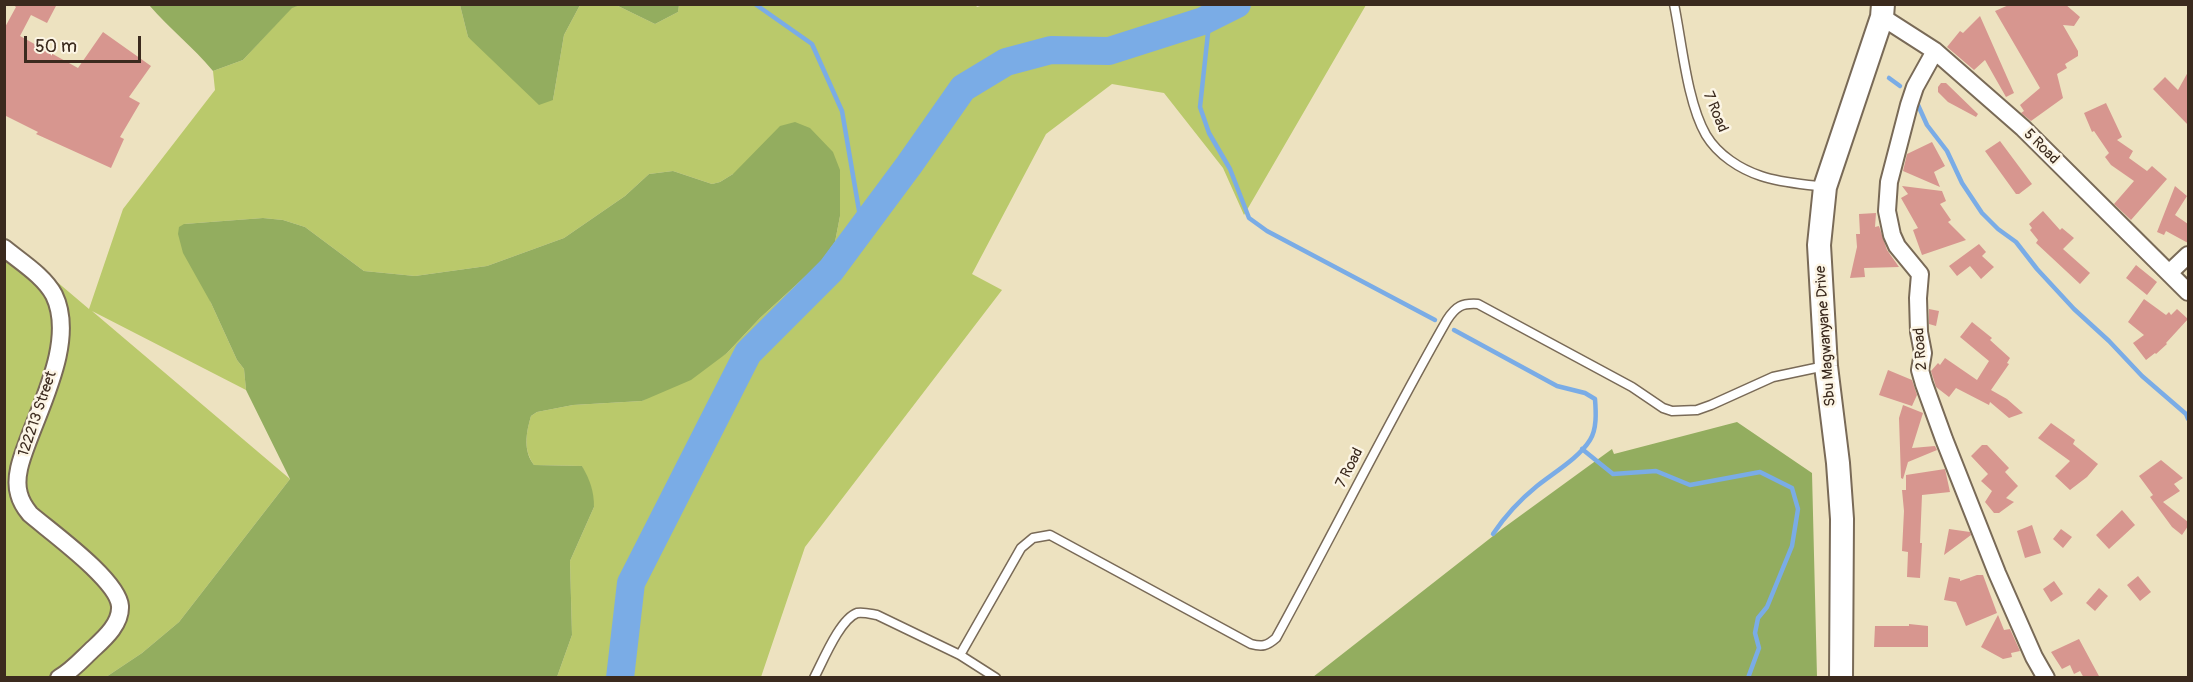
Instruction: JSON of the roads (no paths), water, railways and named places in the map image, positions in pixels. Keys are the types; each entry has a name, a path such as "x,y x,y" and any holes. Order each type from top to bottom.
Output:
{"main road":[{"name":"Sbu Magwanyane Drive","path":"1841,678 1842,519 1838,463 1826,366 1819,245 1826,188 1882,11"}],"street":[{"name":"5 Road","path":"1882,11 1935,51 2023,128 2188,292"},
{"name":"2 Road","path":"1935,51 1908,105 1889,182 1887,211 1897,246 1916,269 1921,279 1918,298 1923,353 1920,370 1924,384 1997,573 2034,657 2046,678"},
{"name":"122213 Street","path":"4,248 41,279 54,295 60,316 60,338 55,367 23,453 18,493 30,514 106,579 118,598 120,607 118,620 105,638 58,678"},
{"path":"2169,273 2188,255"}],"lane":[{"name":"7 Road","path":"1674,4 1697,112 1706,135 1714,146 1734,164 1760,176 1826,188"},
{"name":"7 Road","path":"960,655 1021,548 1033,538 1050,535 1251,644 1262,647 1269,644 1276,638 1309,578 1395,410 1447,320 1455,308 1461,305 1479,304 1672,411 1704,408 1773,377 1826,366"},
{"path":"814,678 846,620 857,614 877,615 960,655 996,678"}],"waterway":[{"path":"755,4 812,44 842,111 862,228"},
{"path":"620,678 631,583 748,353 831,270 963,88 1006,62 1051,50 1109,51 1203,21 1237,4"},
{"path":"1203,21 1208,33 1200,107 1209,133 1230,169 1249,218 1267,231 1435,320"},
{"path":"1889,78 1900,86"},
{"path":"1918,105 1927,125 1947,151 1962,183 1982,213 2016,242 2074,309 2142,376 2186,414 2188,419"},
{"path":"1454,330 1557,386 1585,393 1595,399 1594,431 1585,447 1525,496 1493,534"},
{"path":"1582,449 1613,474 1656,471 1690,485 1760,472 1792,488 1798,509 1792,546 1767,607 1758,618 1755,633 1759,648 1748,678"}]}
